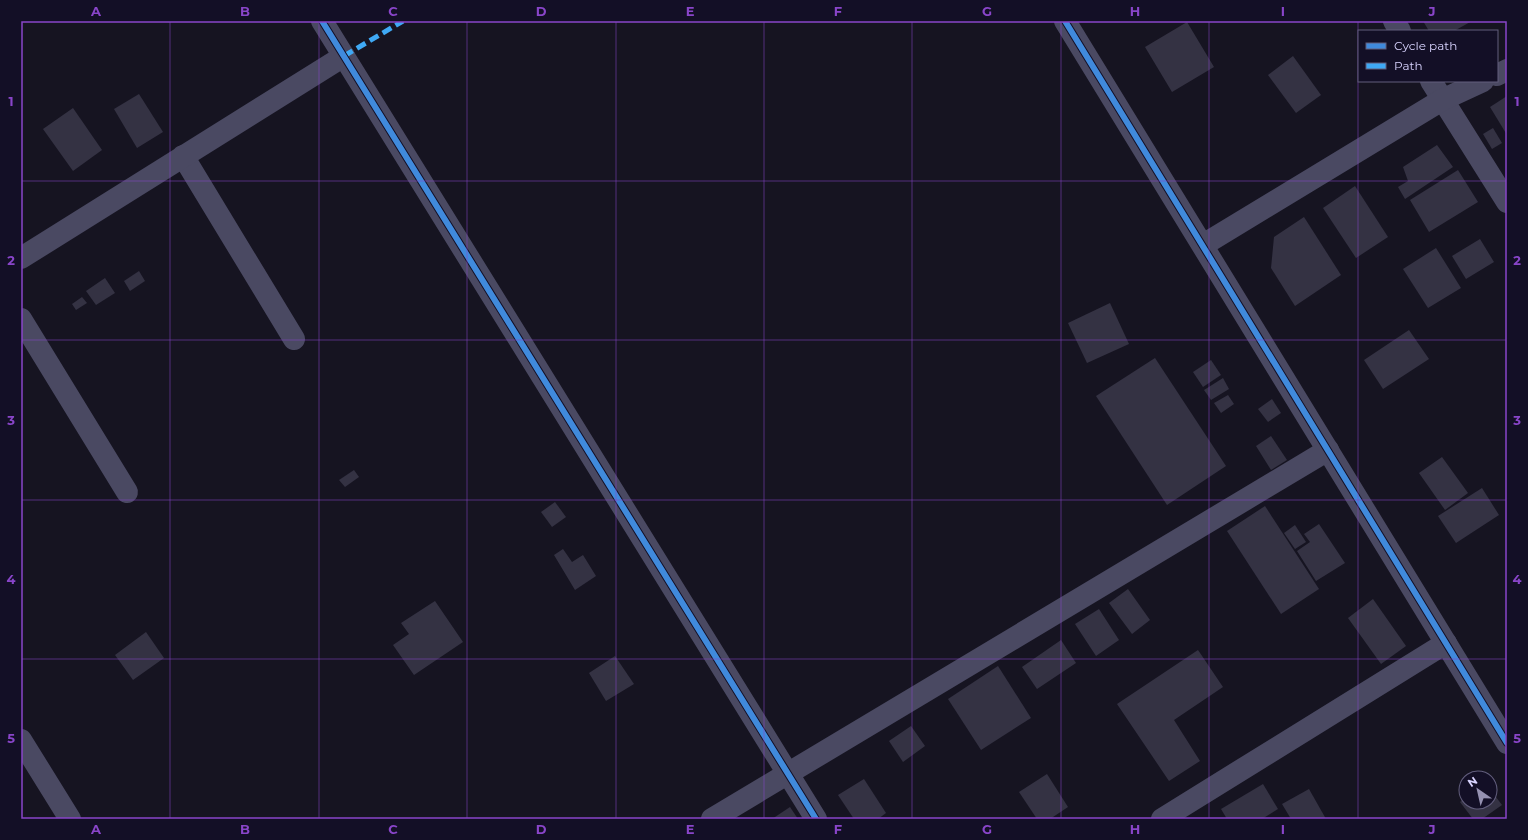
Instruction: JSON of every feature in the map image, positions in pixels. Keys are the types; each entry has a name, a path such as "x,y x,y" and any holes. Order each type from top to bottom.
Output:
{"street":[{"path":"322,21 816,819"},
{"path":"1065,21 1507,743"},
{"path":"1394,21 1399,30"},
{"path":"21,258 344,56"},
{"path":"1498,74 1507,70"},
{"path":"1431,82 1507,202"},
{"path":"1203,245 1442,100 1482,82"},
{"path":"184,156 294,339"},
{"path":"21,319 127,492"},
{"path":"712,819 1328,450"},
{"path":"1162,819 1446,643"},
{"path":"21,740 70,819"}],"building":[{"path":"1423,21 1472,21 1456,30 1428,30"},
{"path":"1187,22 1214,67 1172,92 1145,47"},
{"path":"1293,56 1321,95 1296,113 1268,75"},
{"path":"139,94 163,132 137,148 114,109"},
{"path":"1507,96 1507,135 1490,107"},
{"path":"73,108 102,150 73,171 43,129"},
{"path":"1493,128 1502,143 1492,149 1483,134"},
{"path":"1437,145 1453,167 1405,199 1398,187 1408,181 1403,167"},
{"path":"1458,170 1478,202 1429,232 1410,200"},
{"path":"1355,186 1388,237 1356,258 1323,208"},
{"path":"1304,217 1341,275 1295,306 1271,268 1274,237"},
{"path":"1480,239 1494,262 1466,279 1452,256"},
{"path":"1436,248 1461,288 1428,308 1403,269"},
{"path":"139,271 145,281 130,291 124,281"},
{"path":"105,278 115,293 96,305 86,291"},
{"path":"82,297 87,303 76,310 72,304"},
{"path":"1110,303 1129,344 1087,363 1068,323"},
{"path":"1409,330 1429,359 1383,389 1364,360"},
{"path":"1155,358 1226,466 1167,505 1096,396"},
{"path":"1211,360 1221,375 1203,387 1193,372"},
{"path":"1223,378 1229,389 1211,400 1204,390"},
{"path":"1228,395 1234,404 1221,413 1214,403"},
{"path":"1272,399 1281,413 1268,422 1258,409"},
{"path":"1271,436 1287,460 1271,470 1256,446"},
{"path":"1442,457 1468,493 1445,510 1419,473"},
{"path":"354,470 359,477 345,487 339,480"},
{"path":"1482,488 1499,515 1456,543 1438,516"},
{"path":"555,502 566,517 552,527 541,512"},
{"path":"1265,506 1319,589 1281,614 1227,531"},
{"path":"1319,524 1345,563 1316,581 1297,551 1310,542 1304,534"},
{"path":"1295,525 1306,542 1295,549 1284,533"},
{"path":"563,549 572,562 583,555 596,576 575,590 554,555"},
{"path":"1128,589 1150,620 1132,634 1109,603"},
{"path":"1373,599 1406,646 1381,664 1348,618"},
{"path":"435,601 463,642 414,675 393,645 409,634 401,623"},
{"path":"1099,609 1119,640 1096,656 1075,624"},
{"path":"146,632 164,658 133,680 115,655"},
{"path":"1061,640 1076,663 1037,689 1022,667"},
{"path":"1198,650 1223,687 1174,720 1200,761 1169,781 1117,704"},
{"path":"615,656 634,684 606,701 589,673"},
{"path":"998,666 1031,718 981,750 948,699"},
{"path":"911,726 925,746 903,762 889,741"},
{"path":"1047,774 1068,807 1050,819 1037,819 1019,792"},
{"path":"864,779 886,813 878,819 854,819 838,795"},
{"path":"1263,784 1278,809 1262,819 1227,819 1221,809"},
{"path":"1309,789 1326,819 1291,819 1282,804"},
{"path":"1498,800 1502,805 1498,808"},
{"path":"790,807 798,819 772,819"},
{"path":"1466,810 1495,810 1482,819 1473,819"}],"marked path":[{"path":"344,56 403,21"}],"cycle path":[{"path":"322,21 816,819"},
{"path":"1065,21 1507,743"}]}
